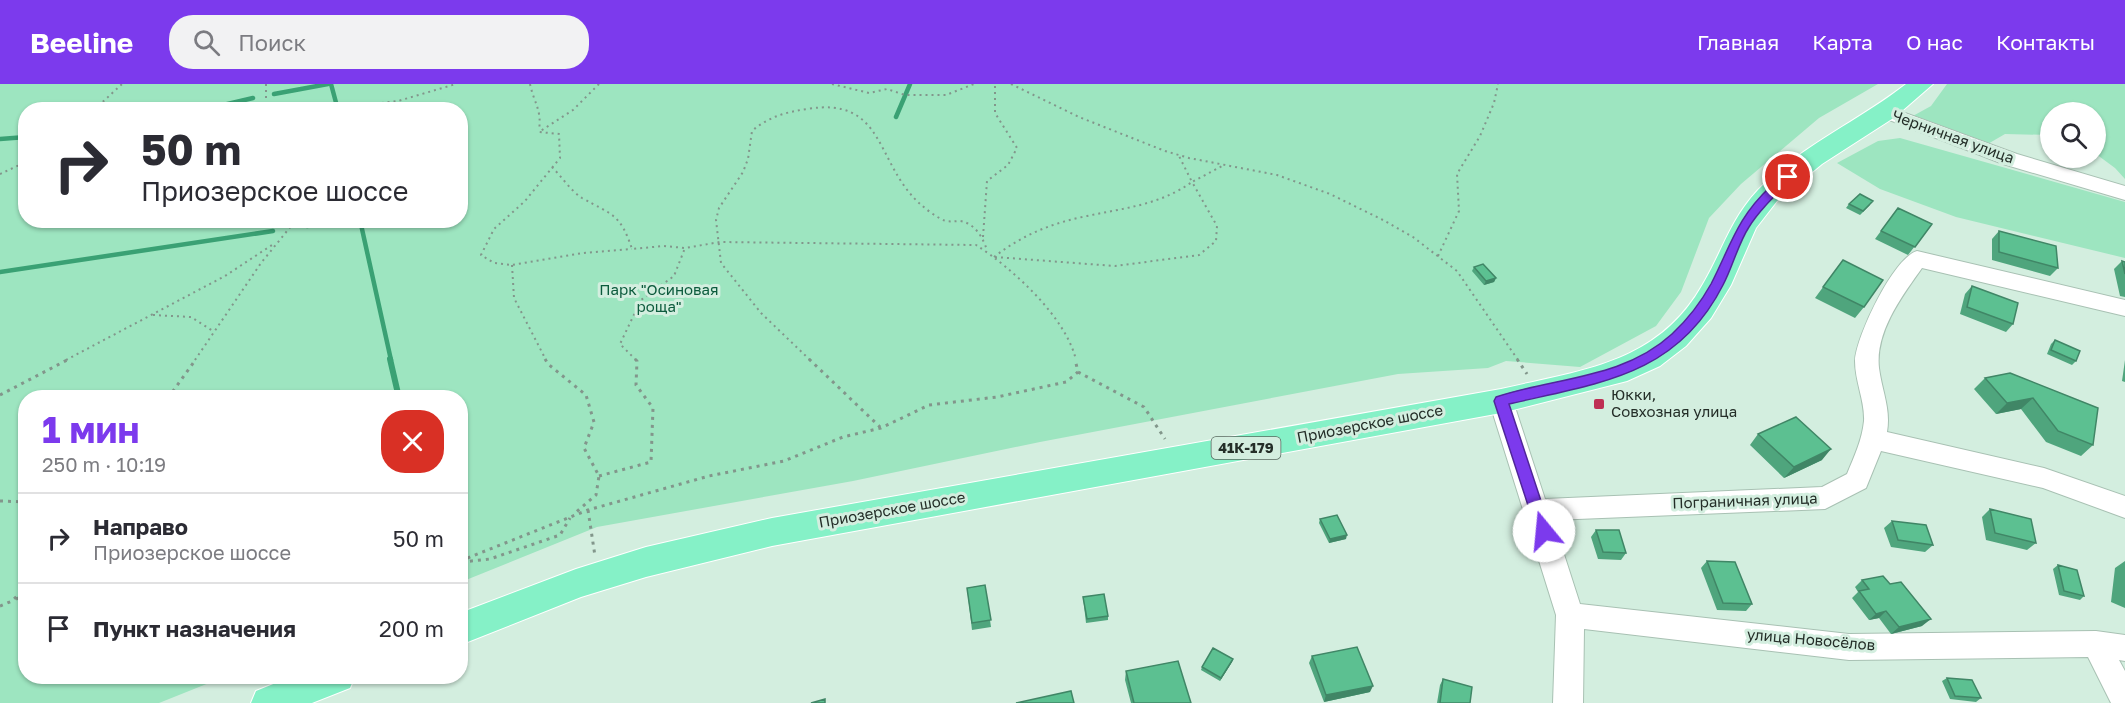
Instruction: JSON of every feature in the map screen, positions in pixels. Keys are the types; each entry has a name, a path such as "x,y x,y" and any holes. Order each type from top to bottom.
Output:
{"main road":[{"name":"Приозерское шоссе","path":"468,626 597,577 656,559 772,532 1501,401 1617,374 1650,358 1676,338 1701,311 1717,285 1744,225 1768,195 1813,158 1886,112 1921,84"},
{"path":"269,703 317,684"}],"street":[{"name":"Черничная улица","path":"1886,112 2010,159 2125,193"},
{"name":"Пограничная улица","path":"1537,510 1825,498 1857,481 1873,439 1876,411 1867,367 1868,351 1878,320 1917,259 2125,308"},
{"path":"1501,401 1570,615 1568,703"},
{"path":"1873,439 2044,478 2125,507"},
{"name":"улица Новосёлов","path":"1570,615 1849,647 2096,644 2125,648"},
{"path":"2096,644 2125,701"}],"path":[{"path":"103,102 122,84"},
{"path":"266,84 266,102"},
{"path":"390,102 456,84"},
{"path":"530,84 532,99 541,115 539,132"},
{"path":"539,132 573,110 599,84"},
{"path":"832,84 869,93 887,89 905,95 946,95 974,84"},
{"path":"988,251 983,237 987,181 1008,165 1017,148 995,113 995,84"},
{"path":"1011,84 1079,117 1179,155 1277,175 1358,206 1413,237 1438,256 1463,280 1539,392"},
{"path":"1438,256 1459,211 1456,174 1480,136 1494,103 1498,84"},
{"path":"881,428 761,313 721,263 716,220 719,208 743,172 748,159 752,131 763,120 813,108 846,108 857,113 866,122 905,187 925,208 950,222 963,222 983,237"},
{"path":"539,132 559,134 560,158 525,201 494,229 481,255 494,263 512,265 583,254 664,246 685,249 720,242 976,245 994,256 1038,298 1074,353 1078,372"},
{"path":"994,256 1115,266 1199,255 1216,241 1217,226 1179,155"},
{"path":"994,256 1009,244 1037,229 1076,218 1140,207 1176,192 1225,164"},
{"path":"0,174 18,166"},
{"path":"552,167 580,197 597,204 625,227 632,249"},
{"path":"174,390 275,243 289,228"},
{"path":"0,395 225,276 275,243"},
{"path":"599,476 651,462 653,408 636,385 637,361 621,344 641,300 674,276 685,249"},
{"path":"468,561 490,559 560,535 572,516 596,495 599,476 584,448 594,422 586,395 548,364 513,298 512,265"},
{"path":"151,315 191,317 213,331"},
{"path":"468,559 588,510 709,476 784,461 843,437 881,428 929,405 997,397 1066,382 1078,372"},
{"path":"1078,372 1144,407 1179,460"},
{"path":"0,501 18,502"},
{"path":"588,510 597,577"},
{"path":"12,601 18,595"},
{"path":"0,606 18,598"}],"green space":[{"name":"Парк \"Осиновая роща\"","path":"0,84 1878,84 1819,118 1741,184 1709,218 1681,292 1656,326 1580,367 1506,361 1488,368 1398,374 1040,442 853,481 597,527 468,579 468,390 18,390 18,684 206,684 159,703 0,703"},
{"path":"1947,84 2125,84 2125,179 2106,161 2106,102 2040,102 2040,135 2005,134 1986,145 1911,117 1931,106"},
{"path":"1900,138 2125,202 2125,258 1956,217 1880,189 1837,163 1878,141"}],"building":[{"path":"1860,194 1873,201 1863,211 1849,204"},
{"path":"1898,208 1932,224 1915,247 1881,231"},
{"path":"1999,231 2056,246 2058,268 1999,252"},
{"path":"1843,260 1883,280 1864,307 1823,287"},
{"path":"1483,264 1496,278 1486,281 1474,267"},
{"path":"1972,286 2018,303 2013,324 1967,307"},
{"path":"2055,340 2080,351 2076,361 2051,350"},
{"path":"2010,373 2098,408 2093,445 2058,431 2033,398 2007,403 1985,378"},
{"path":"1796,417 1831,449 1794,467 1758,434"},
{"path":"1990,509 2031,519 2036,543 1995,533"},
{"path":"1337,515 1347,535 1330,539 1320,519"},
{"path":"1892,521 1926,525 1933,545 1898,540"},
{"path":"1596,530 1619,530 1626,553 1603,552"},
{"path":"1707,561 1735,562 1752,604 1723,603"},
{"path":"2058,565 2077,570 2084,596 2064,591"},
{"path":"1883,576 1890,584 1901,582 1931,619 1899,627 1886,611 1876,614 1859,591 1869,589 1862,580"},
{"path":"985,585 991,620 972,623 967,588"},
{"path":"1104,594 1108,616 1087,619 1083,597"},
{"path":"1357,647 1373,686 1326,695 1312,656"},
{"path":"1213,648 1233,659 1221,678 1202,667"},
{"path":"1178,661 1191,703 1134,703 1126,671"},
{"path":"1947,678 1972,680 1981,698 1955,696"},
{"path":"1443,679 1472,687 1470,703 1440,703"},
{"path":"1071,691 1074,703 1016,703"},
{"path":"825,699 825,703 811,703"}],"waterway":[{"path":"274,94 328,84"},
{"path":"331,84 336,102"},
{"path":"896,117 910,84"},
{"path":"236,102 253,98"},
{"path":"0,139 18,138"},
{"path":"362,228 391,360"},
{"path":"0,272 273,231"},
{"path":"390,359 397,390"}],"place":[{"name":"Юкки, Совхозная улица","path":"1599,404"}],"route":[{"path":"1544,531 1501,401 1617,374 1650,358 1676,338 1701,311 1717,285 1744,225 1768,195 1788,177"}]}
